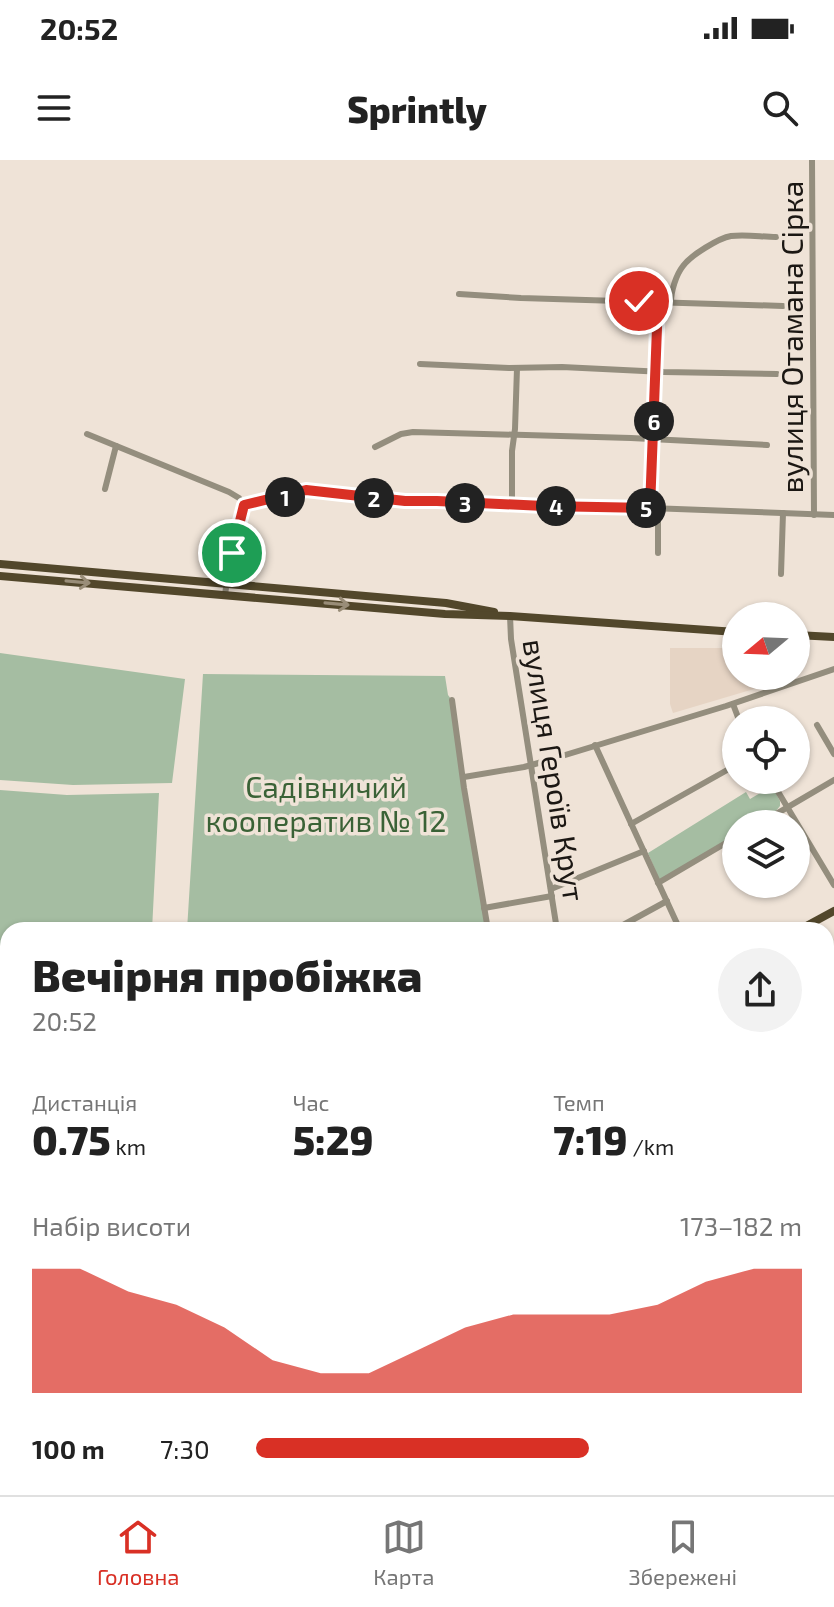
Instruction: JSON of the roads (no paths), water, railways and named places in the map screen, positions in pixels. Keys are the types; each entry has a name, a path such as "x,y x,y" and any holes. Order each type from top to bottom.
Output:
{"main road":[{"path":"0,564 451,603 510,616"},
{"path":"0,576 450,614 722,631"},
{"path":"450,614 451,603"},
{"path":"810,636 834,637"},
{"path":"814,922 834,911"}],"street":[{"name":"вулиця Отамана Сірка","path":"812,160 814,515"},
{"path":"671,302 671,293 681,267 719,240 734,236 776,237"},
{"path":"459,294 783,306"},
{"path":"658,302 654,440 654,508 658,553"},
{"path":"420,364 777,374"},
{"path":"512,504 511,462 517,368"},
{"path":"375,447 407,433 767,445"},
{"path":"87,434 239,498 244,505 230,558 225,595"},
{"path":"105,489 116,446"},
{"path":"244,505 306,490 405,501 834,515"},
{"name":"вулиця Отамана Сірка","path":"781,574 783,513"},
{"name":"вулиця Героїв Крут","path":"510,616 511,639 556,922"},
{"path":"464,777 531,765 733,704 834,669"},
{"path":"452,700 487,922"},
{"path":"817,725 834,754"},
{"path":"595,745 676,922"},
{"path":"631,824 722,773"},
{"path":"784,810 834,780"},
{"path":"779,794 834,885"},
{"path":"658,883 722,845"},
{"path":"484,908 551,892 644,851"},
{"name":"вулиця Героїв Крут","path":"629,922 667,901"}],"park label":[{"name":"Садівничий кооператив № 12","path":"326,803"}]}
